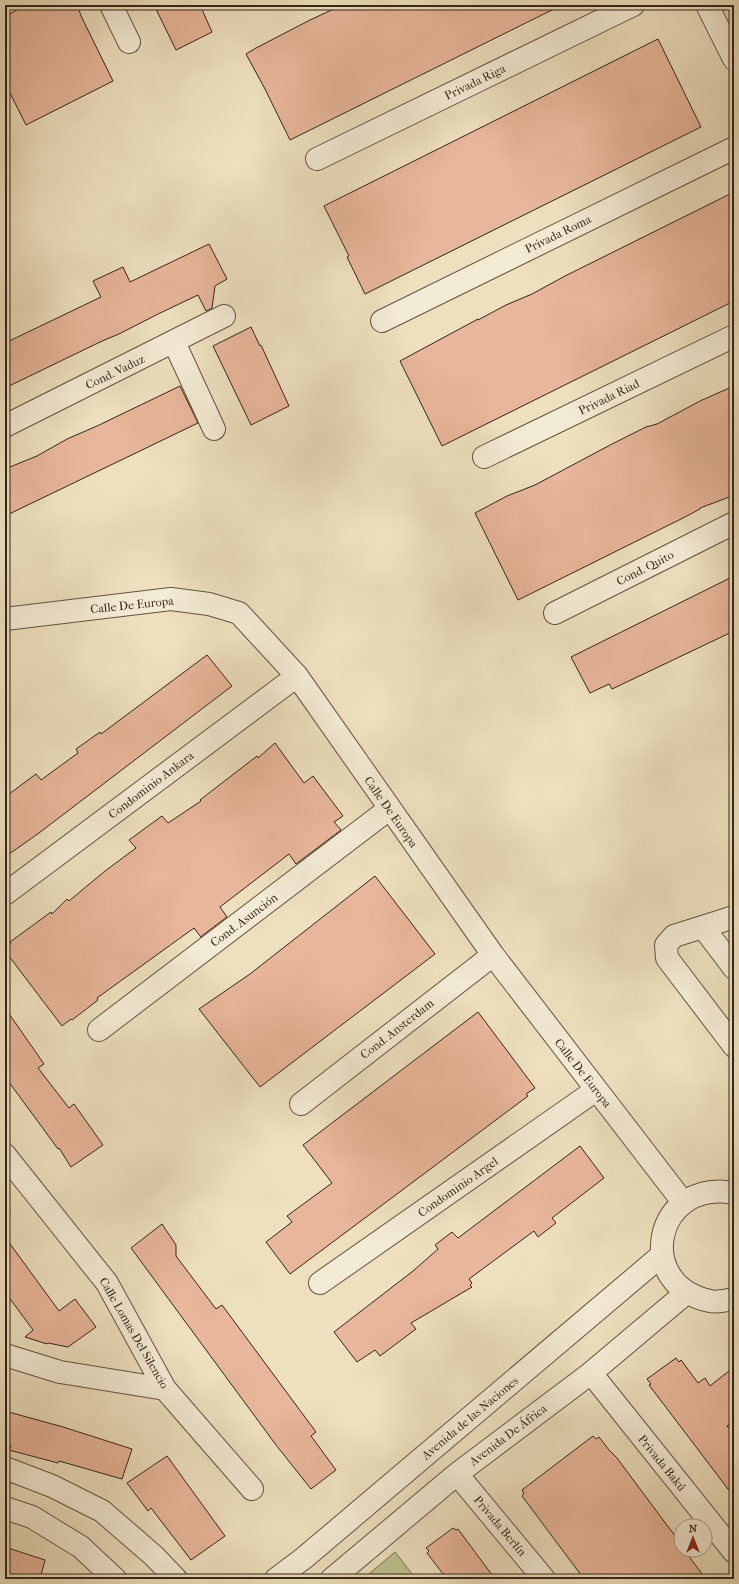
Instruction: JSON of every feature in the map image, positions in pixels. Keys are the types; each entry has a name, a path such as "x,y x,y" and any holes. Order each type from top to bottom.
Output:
{"street":[{"path":"111,5 129,42"},
{"name":"Privada Riga","path":"317,158 633,5"},
{"path":"707,5 734,59"},
{"name":"Privada Roma","path":"382,321 734,148"},
{"name":"Cond. Vaduz","path":"5,426 224,316"},
{"name":"Privada Riad","path":"484,457 734,336"},
{"path":"174,342 214,429"},
{"name":"Cond. Quito","path":"555,613 734,523"},
{"name":"Calle De Europa","path":"5,619 170,599 209,604 239,613 297,676 493,955 683,1202"},
{"name":"Condominio Ankara","path":"5,894 297,676"},
{"name":"Cond. Asunción","path":"99,1030 389,809"},
{"path":"734,917 674,936 666,945 667,958 734,1046"},
{"path":"703,927 734,968"},
{"name":"Cond. Ansterdam","path":"301,1104 493,955"},
{"name":"Condominio Argel","path":"320,1283 596,1090"},
{"name":"Calle Lomas Del Silencio","path":"5,1155 107,1283 165,1389 252,1489"},
{"path":"734,1193 716,1190 698,1193 683,1202 670,1217 662,1235 662,1255 670,1276 686,1293 711,1302 734,1299"},
{"name":"Avenida de las Naciones","path":"276,1579 304,1558 662,1255"},
{"name":"Avenida De África","path":"332,1579 457,1474 591,1373 686,1293"},
{"path":"5,1355 60,1372 165,1389"},
{"name":"Privada Bakú","path":"591,1373 734,1552"},
{"path":"5,1468 52,1486 102,1511 154,1556 176,1579"},
{"name":"Privada Berlín","path":"457,1474 544,1579"},
{"path":"5,1508 32,1517 81,1547 115,1579"}],"green space":[{"path":"395,1552 416,1579 363,1579"}],"building":[{"path":"25,5 77,5 113,81 26,125 5,83 5,17"},
{"path":"154,5 200,5 212,32 176,50"},
{"path":"347,5 457,5 459,10 470,5 562,5 290,140 246,54 308,21 340,6 341,8"},
{"path":"658,39 701,127 365,294 347,257 349,256 324,206"},
{"path":"734,192 734,301 442,446 400,361 478,319 532,294"},
{"path":"209,244 227,279 215,286 212,308 206,311 198,295 5,388 5,343 101,297 93,281 123,267 130,282"},
{"path":"251,327 260,346 261,345 289,406 251,425 213,346"},
{"path":"180,386 198,423 5,516 5,469 37,456 67,439"},
{"path":"734,386 734,490 730,492 732,496 700,508 685,517 518,600 475,513 507,496 535,485 646,427 657,424 702,400"},
{"path":"734,576 734,631 612,689 609,684 590,693 571,657"},
{"path":"207,655 232,686 39,833 5,857 5,797 36,774 41,780 78,753 76,749 100,732 101,734"},
{"path":"275,743 304,783 313,776 343,816 334,822 341,830 296,864 289,854 220,907 227,917 201,937 194,928 97,998 98,1000 62,1026 5,951 5,948 11,943 10,942 51,912 52,914 67,899 69,901 136,848 129,840 162,816 168,823 201,801 200,800 257,756 258,758"},
{"path":"375,876 435,954 260,1087 199,1009 250,974"},
{"path":"5,1008 44,1064 38,1068 69,1108 74,1104 103,1145 71,1167 59,1148 58,1149 6,1078 10,1076 5,1068"},
{"path":"478,1012 535,1088 526,1094 528,1096 290,1274 266,1242 292,1222 287,1216 332,1183 303,1145"},
{"path":"580,1146 604,1178 552,1218 556,1223 538,1237 534,1231 469,1279 472,1283 470,1285 472,1287 411,1323 416,1329 380,1356 375,1350 357,1362 334,1332 413,1271 438,1249 435,1245 452,1232 458,1238"},
{"path":"162,1224 176,1245 176,1256 216,1309 222,1305 316,1432 311,1436 336,1470 311,1489 276,1445 131,1248"},
{"path":"5,1237 59,1311 75,1299 96,1327 68,1347 47,1344 25,1337 33,1330 5,1292"},
{"path":"676,1358 679,1362 681,1360 698,1383 705,1378 710,1386 734,1367 734,1421 727,1426 734,1435 734,1497 649,1385 651,1384 647,1379"},
{"path":"5,1411 63,1427 132,1449 122,1479 59,1461 58,1463 9,1450 11,1446 5,1444"},
{"path":"593,1436 596,1439 599,1437 617,1458 673,1533 673,1558 690,1558 706,1579 584,1579 522,1496 524,1493 522,1490"},
{"path":"167,1456 225,1536 191,1560 151,1508 148,1511 127,1483"},
{"path":"453,1528 456,1530 458,1529 495,1579 447,1579 427,1553 429,1551 426,1548"},
{"path":"5,1547 45,1560 40,1579 14,1579 5,1576"}]}
